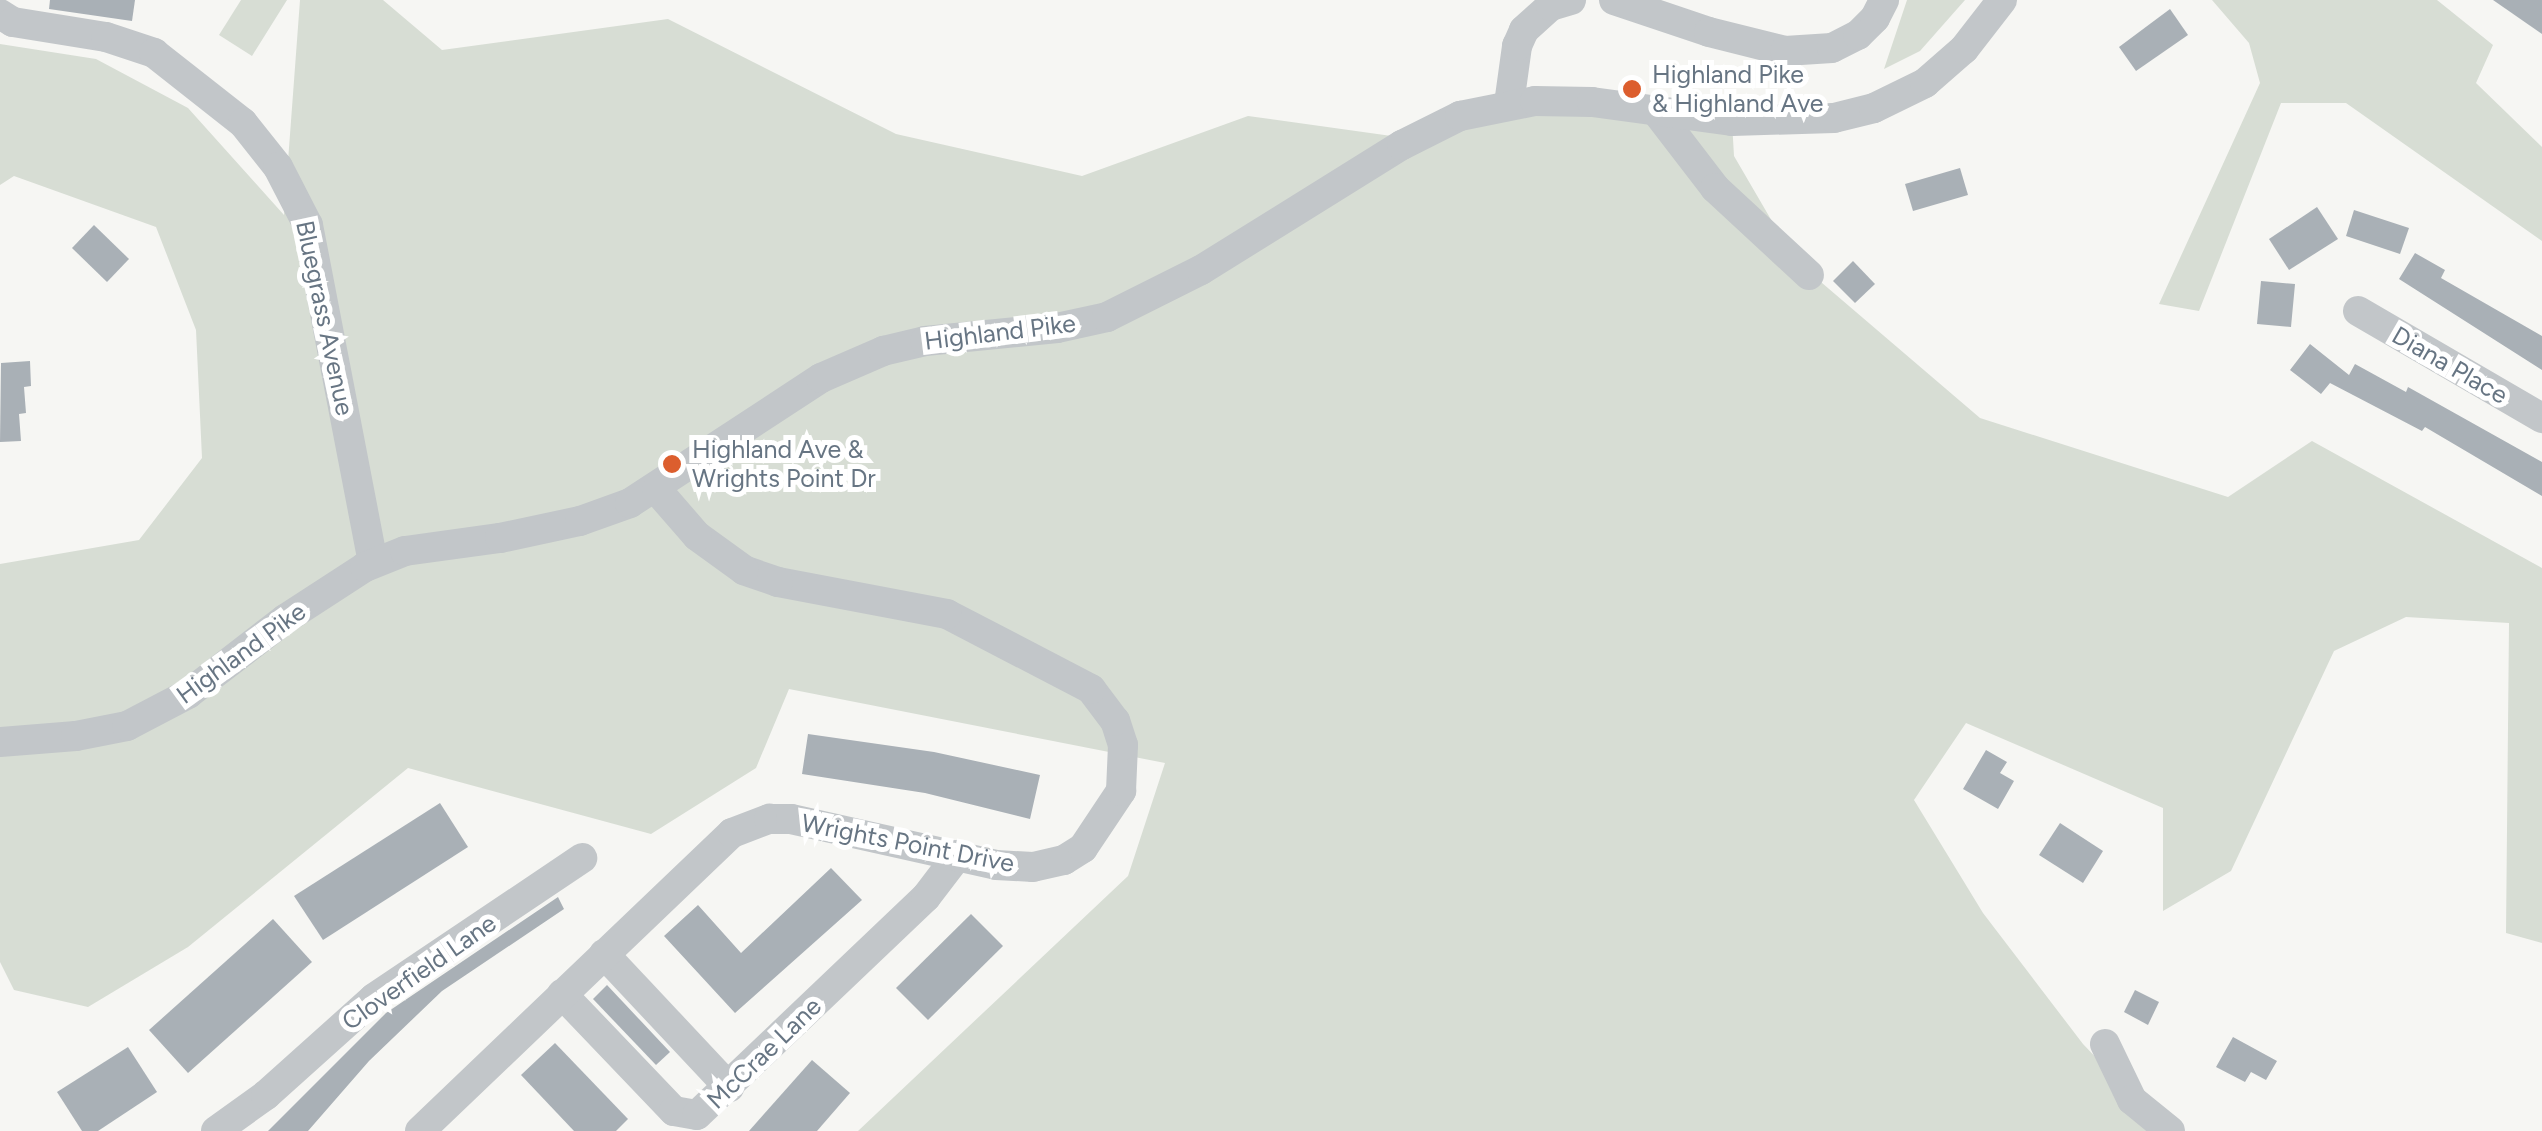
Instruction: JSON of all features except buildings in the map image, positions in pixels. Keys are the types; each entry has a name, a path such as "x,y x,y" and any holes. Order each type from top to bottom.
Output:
{"street":[{"path":"1509,104 1517,46 1524,30 1551,6 1570,0"},
{"path":"1614,0 1785,51 1832,48 1858,36 1875,18 1884,0"},
{"name":"Highland Pike","path":"0,742 76,736 127,726 154,714 188,694 285,619 373,564 405,551 500,538 580,521 657,490 786,400 841,368 925,340 1057,328 1107,317 1201,270 1402,145 1460,116 1509,104 1592,102 1732,120 1809,121 1874,108 1925,83 1964,49 2002,0"},
{"name":"Bluegrass Avenue","path":"0,14 13,22 106,37 154,52 243,122 278,167 308,225 373,564"},
{"path":"1656,111 1715,188 1809,275"},
{"name":"Diana Place","path":"2358,311 2542,418"},
{"name":"Wrights Point Drive","path":"420,1131 716,844 732,833 769,819 791,819 996,865 1033,867 1064,860 1084,848 1116,804 1124,774 1123,745 1101,699 1091,689 947,614 778,582 744,570 697,536 657,490"},
{"name":"McCrae Lane","path":"562,994 674,1112 698,1115 926,897 958,855"},
{"name":"Cloverfield Lane","path":"216,1131 266,1095 374,998 582,858"},
{"path":"604,954 730,1087"},
{"path":"2105,1044 2132,1100 2170,1131"}],"shaded area":[{"path":"241,0 287,0 252,56 219,35"},
{"path":"300,0 383,0 442,50 668,19 896,134 1082,176 1248,116 1413,139 1509,104 1732,121 1734,156 1794,259 1980,418 2228,497 2312,441 2542,568 2542,943 2506,933 2509,623 2406,617 2334,651 2231,871 2163,911 2163,808 1966,723 1914,800 1983,913 2083,1044 2166,1131 858,1131 1128,876 1165,763 789,689 756,768 651,834 408,768 188,947 88,1007 14,990 0,962 0,564 139,540 202,458 196,330 156,227 14,176 0,185 0,44 96,59 188,108 284,215"},
{"path":"1907,0 1965,0 1920,51 1884,69"},
{"path":"2212,0 2437,0 2493,45 2476,83 2542,147 2542,241 2346,103 2281,103 2199,311 2159,304 2260,83 2249,43"}],"place":[{"name":"Highland Pike & Highland Ave","path":"1632,89"},
{"name":"Highland Ave & Wrights Point Dr","path":"672,464"}]}
